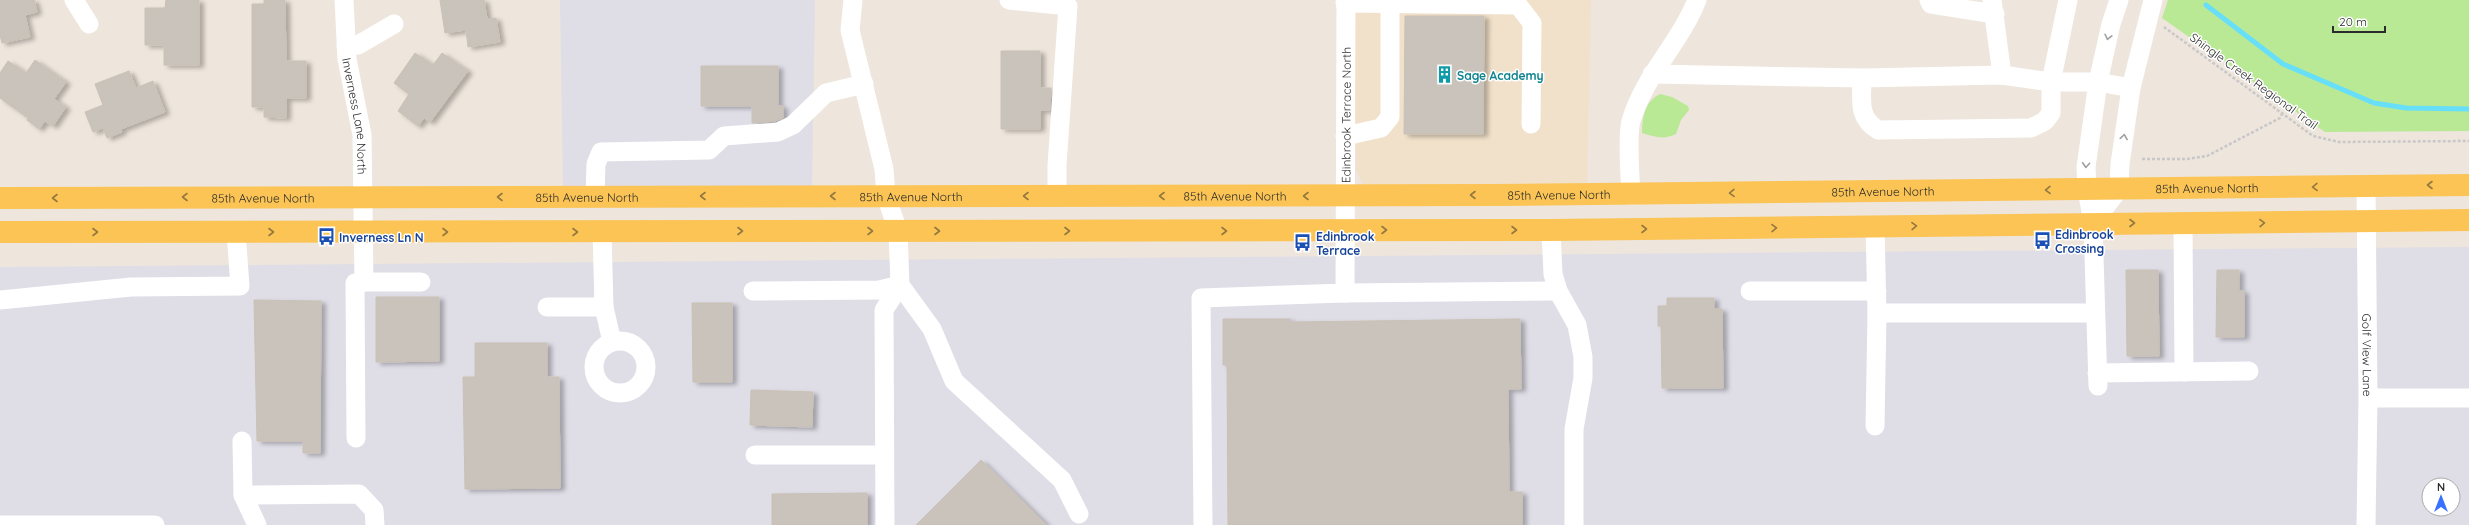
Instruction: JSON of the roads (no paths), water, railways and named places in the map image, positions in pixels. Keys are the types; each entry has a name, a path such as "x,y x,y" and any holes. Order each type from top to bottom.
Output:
{"main road":[{"name":"85th Avenue North","path":"0,198 1631,195 2469,185"},
{"path":"0,232 1551,230 2469,220"}],"street":[{"path":"74,0 89,24"},
{"name":"Inverness Lane North","path":"344,0 346,46 350,79 362,135 364,282"},
{"path":"853,0 850,30 884,169 886,196 898,231 900,285 932,330 954,381 1062,480 1079,514"},
{"path":"1009,0 1068,6 1057,165 1057,196"},
{"path":"1631,195 1630,122 1652,74 1688,22 1697,0"},
{"path":"1929,0 1931,4 1994,7 2002,75"},
{"path":"1862,78 1862,110 1867,123 1878,130 2031,128 2045,121 2051,113 2051,82 2068,0"},
{"path":"2119,0 2111,24 2098,82 2086,167 2087,189 2093,224 2094,313 2098,379 2184,372 2249,371"},
{"path":"2093,224 2119,189 2120,164 2131,88 2153,0"},
{"path":"1346,2 1518,5 1532,23 1532,124"},
{"name":"Edinbrook Terrace North","path":"1346,2 1346,293"},
{"path":"1345,136 1381,128 1390,117 1390,3"},
{"path":"346,46 358,45 394,24"},
{"path":"1652,74 1862,78 2002,75 2051,82 2098,82 2131,88"},
{"path":"595,196 596,164 601,152 709,150 724,136 778,132 793,125 826,93 864,84"},
{"name":"Golf View Lane","path":"2366,186 2368,398 2366,525"},
{"path":"2183,223 2184,372"},
{"path":"1875,426 1877,313 1876,226"},
{"path":"1551,230 1553,274 1558,291 1577,325 1583,357 1583,378 1574,429 1574,525"},
{"path":"0,300 131,286 240,286 236,232"},
{"path":"602,232 604,307 612,342"},
{"path":"356,438 355,283 421,282"},
{"path":"753,290 879,290 900,285"},
{"path":"885,525 884,310 900,285"},
{"path":"1203,525 1201,298 1346,293 1558,291"},
{"path":"1750,291 1877,291"},
{"path":"547,307 604,307"},
{"path":"1877,313 2094,313"},
{"path":"2368,398 2469,398"},
{"path":"242,441 243,495 257,525"},
{"path":"755,455 884,455"},
{"path":"243,495 359,494 374,510 374,525"},
{"path":"0,525 155,525"}],"waterway":[{"path":"2206,5 2283,64 2374,103 2406,108 2469,109"}],"place":[{"name":"Sage Academy","path":"1444,75"},
{"name":"Inverness Ln N","path":"326,237"},
{"name":"Edinbrook Crossing","path":"2042,241"},
{"name":"Edinbrook Terrace","path":"1303,243"}]}
